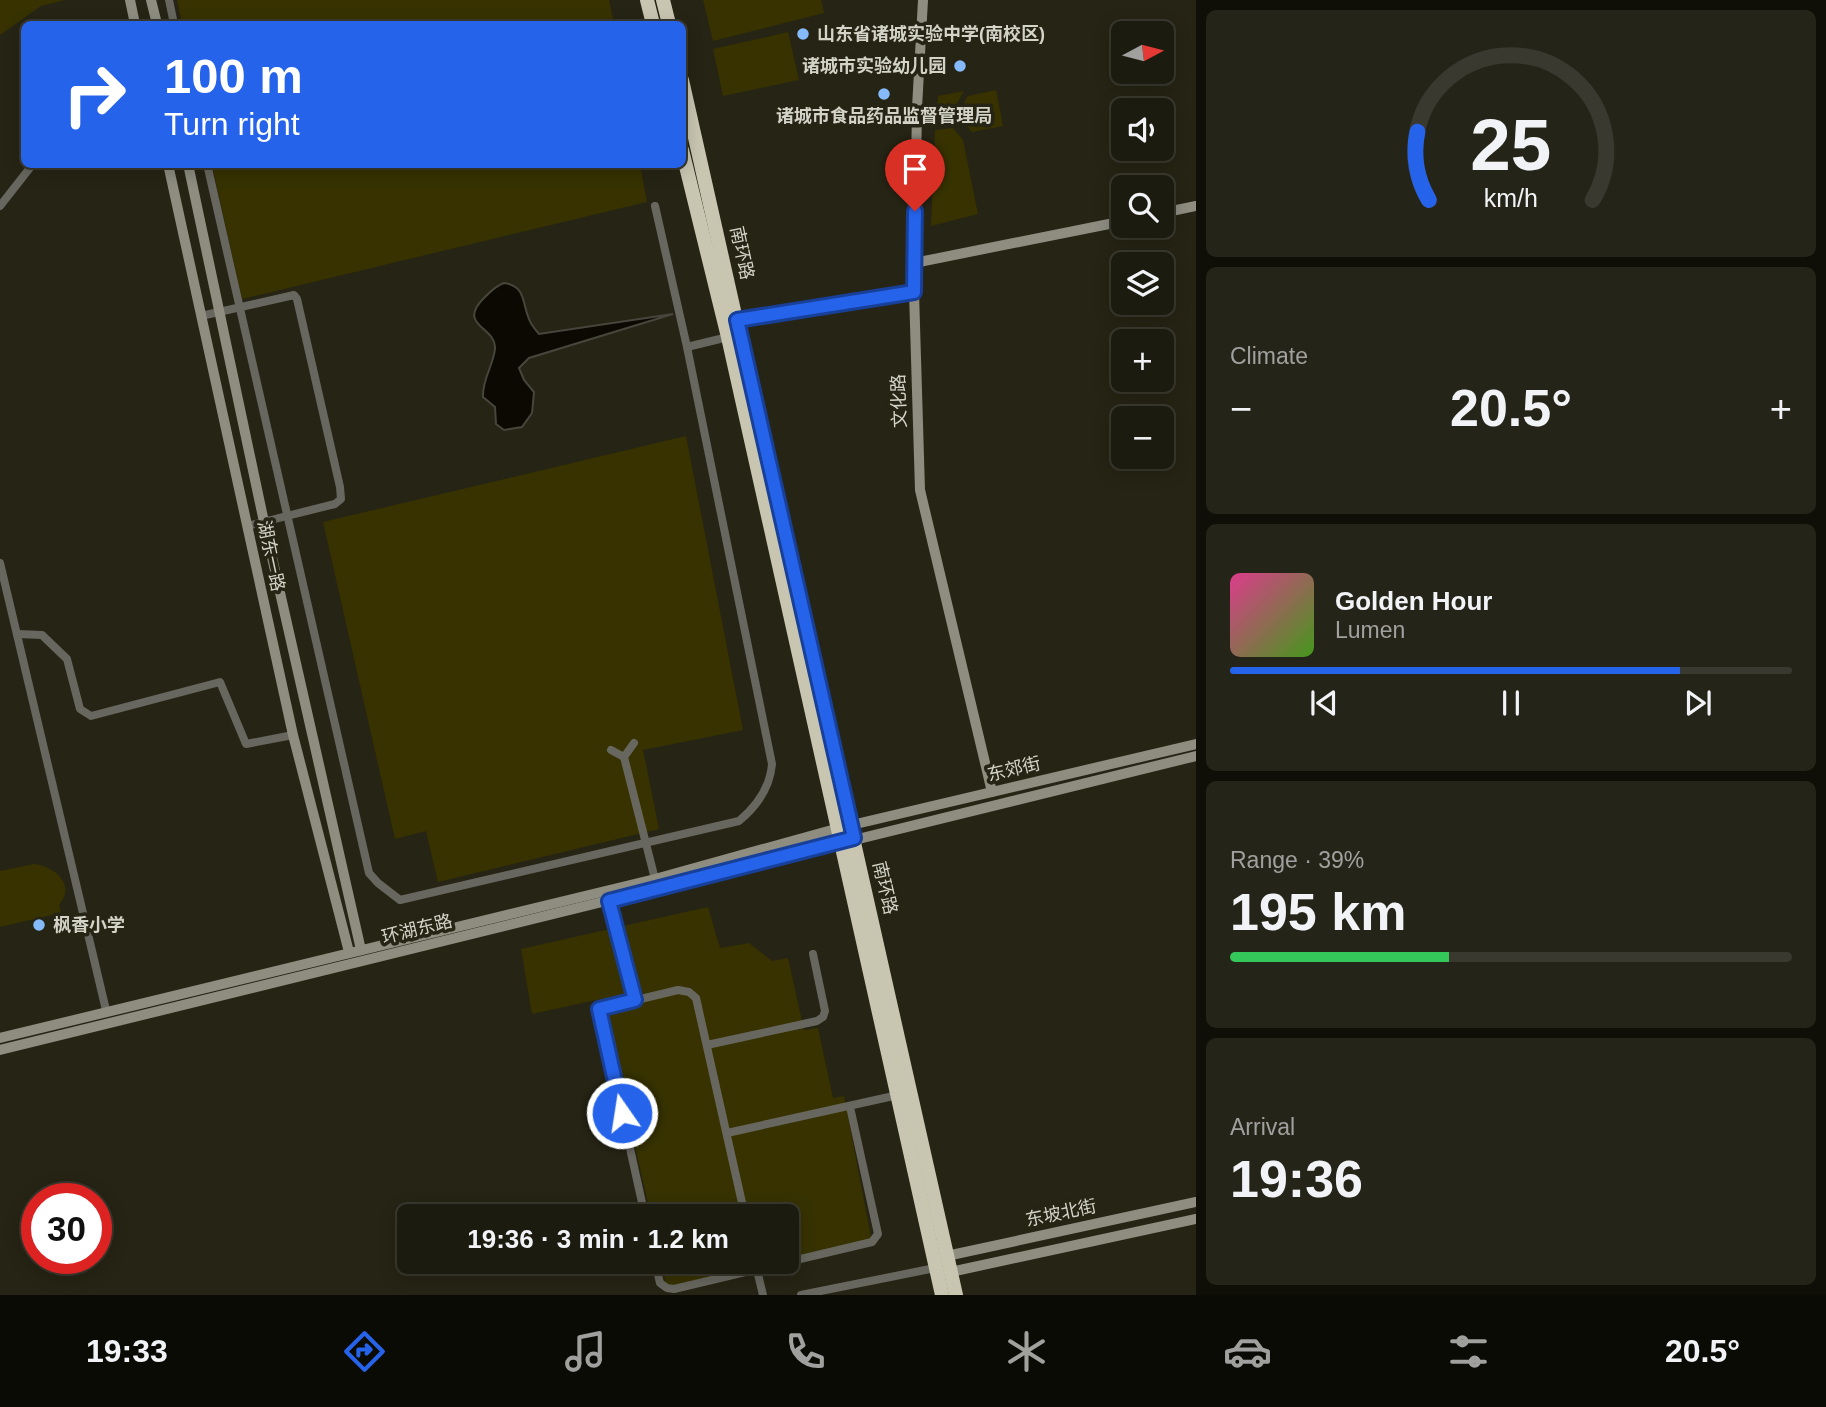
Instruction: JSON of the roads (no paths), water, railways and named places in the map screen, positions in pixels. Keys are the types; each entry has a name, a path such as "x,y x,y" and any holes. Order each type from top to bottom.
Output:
{"highway":[{"path":"647,0 652,21"},
{"path":"663,0 668,21"},
{"name":"南环路","path":"686,97 737,320 941,1266 942,1295"},
{"name":"南环路","path":"686,166 846,833 898,1096 941,1266 956,1295"}],"main road":[{"path":"130,0 134,21"},
{"path":"151,0 156,21"},
{"name":"文化路","path":"923,0 917,108 914,263 920,490 992,792"},
{"name":"湖东一路","path":"169,168 293,735 349,952"},
{"name":"湖东一路","path":"189,168 264,522 361,950"},
{"path":"1174,211 1196,206"},
{"path":"914,263 1111,224"},
{"name":"东郊街","path":"846,833 992,792 1196,744"},
{"name":"东郊街","path":"846,833 1196,756"},
{"name":"环湖东路","path":"0,1038 106,1010 846,833"},
{"name":"环湖东路","path":"0,1050 609,901 846,833"},
{"name":"东坡北街","path":"941,1266 1196,1202"},
{"name":"东坡北街","path":"941,1266 1196,1219"}],"street":[{"path":"169,0 173,21"},
{"path":"0,206 30,168"},
{"path":"208,168 369,873 400,900 739,821 758,802 771,773 772,764 687,347 655,206"},
{"path":"737,320 914,292"},
{"path":"201,316 293,295 297,299 340,487 341,499 335,504 247,526"},
{"path":"687,347 728,337"},
{"path":"0,563 106,1010"},
{"path":"17,634 42,635 67,659 80,709 91,716 220,682 246,744 293,735"},
{"path":"624,757 634,743"},
{"path":"611,750 624,757 654,879"},
{"path":"609,901 635,1000"},
{"path":"707,1045 817,1021 822,1017 825,1011 813,954"},
{"path":"642,1204 599,1009 678,990 689,992 696,998 742,1204"},
{"path":"727,1133 898,1096"},
{"path":"799,1256 872,1242 878,1234 850,1107"},
{"path":"801,1295 941,1266"},
{"path":"658,1274 660,1283 667,1289 723,1274"},
{"path":"758,1274 763,1295"}],"place":[{"name":"山东省诸城实验中学(南校区)","path":"803,34"},
{"name":"诸城市实验幼儿园","path":"960,66"},
{"name":"诸城市食品药品监督管理局","path":"884,94"},
{"name":"枫香小学","path":"39,925"}]}
